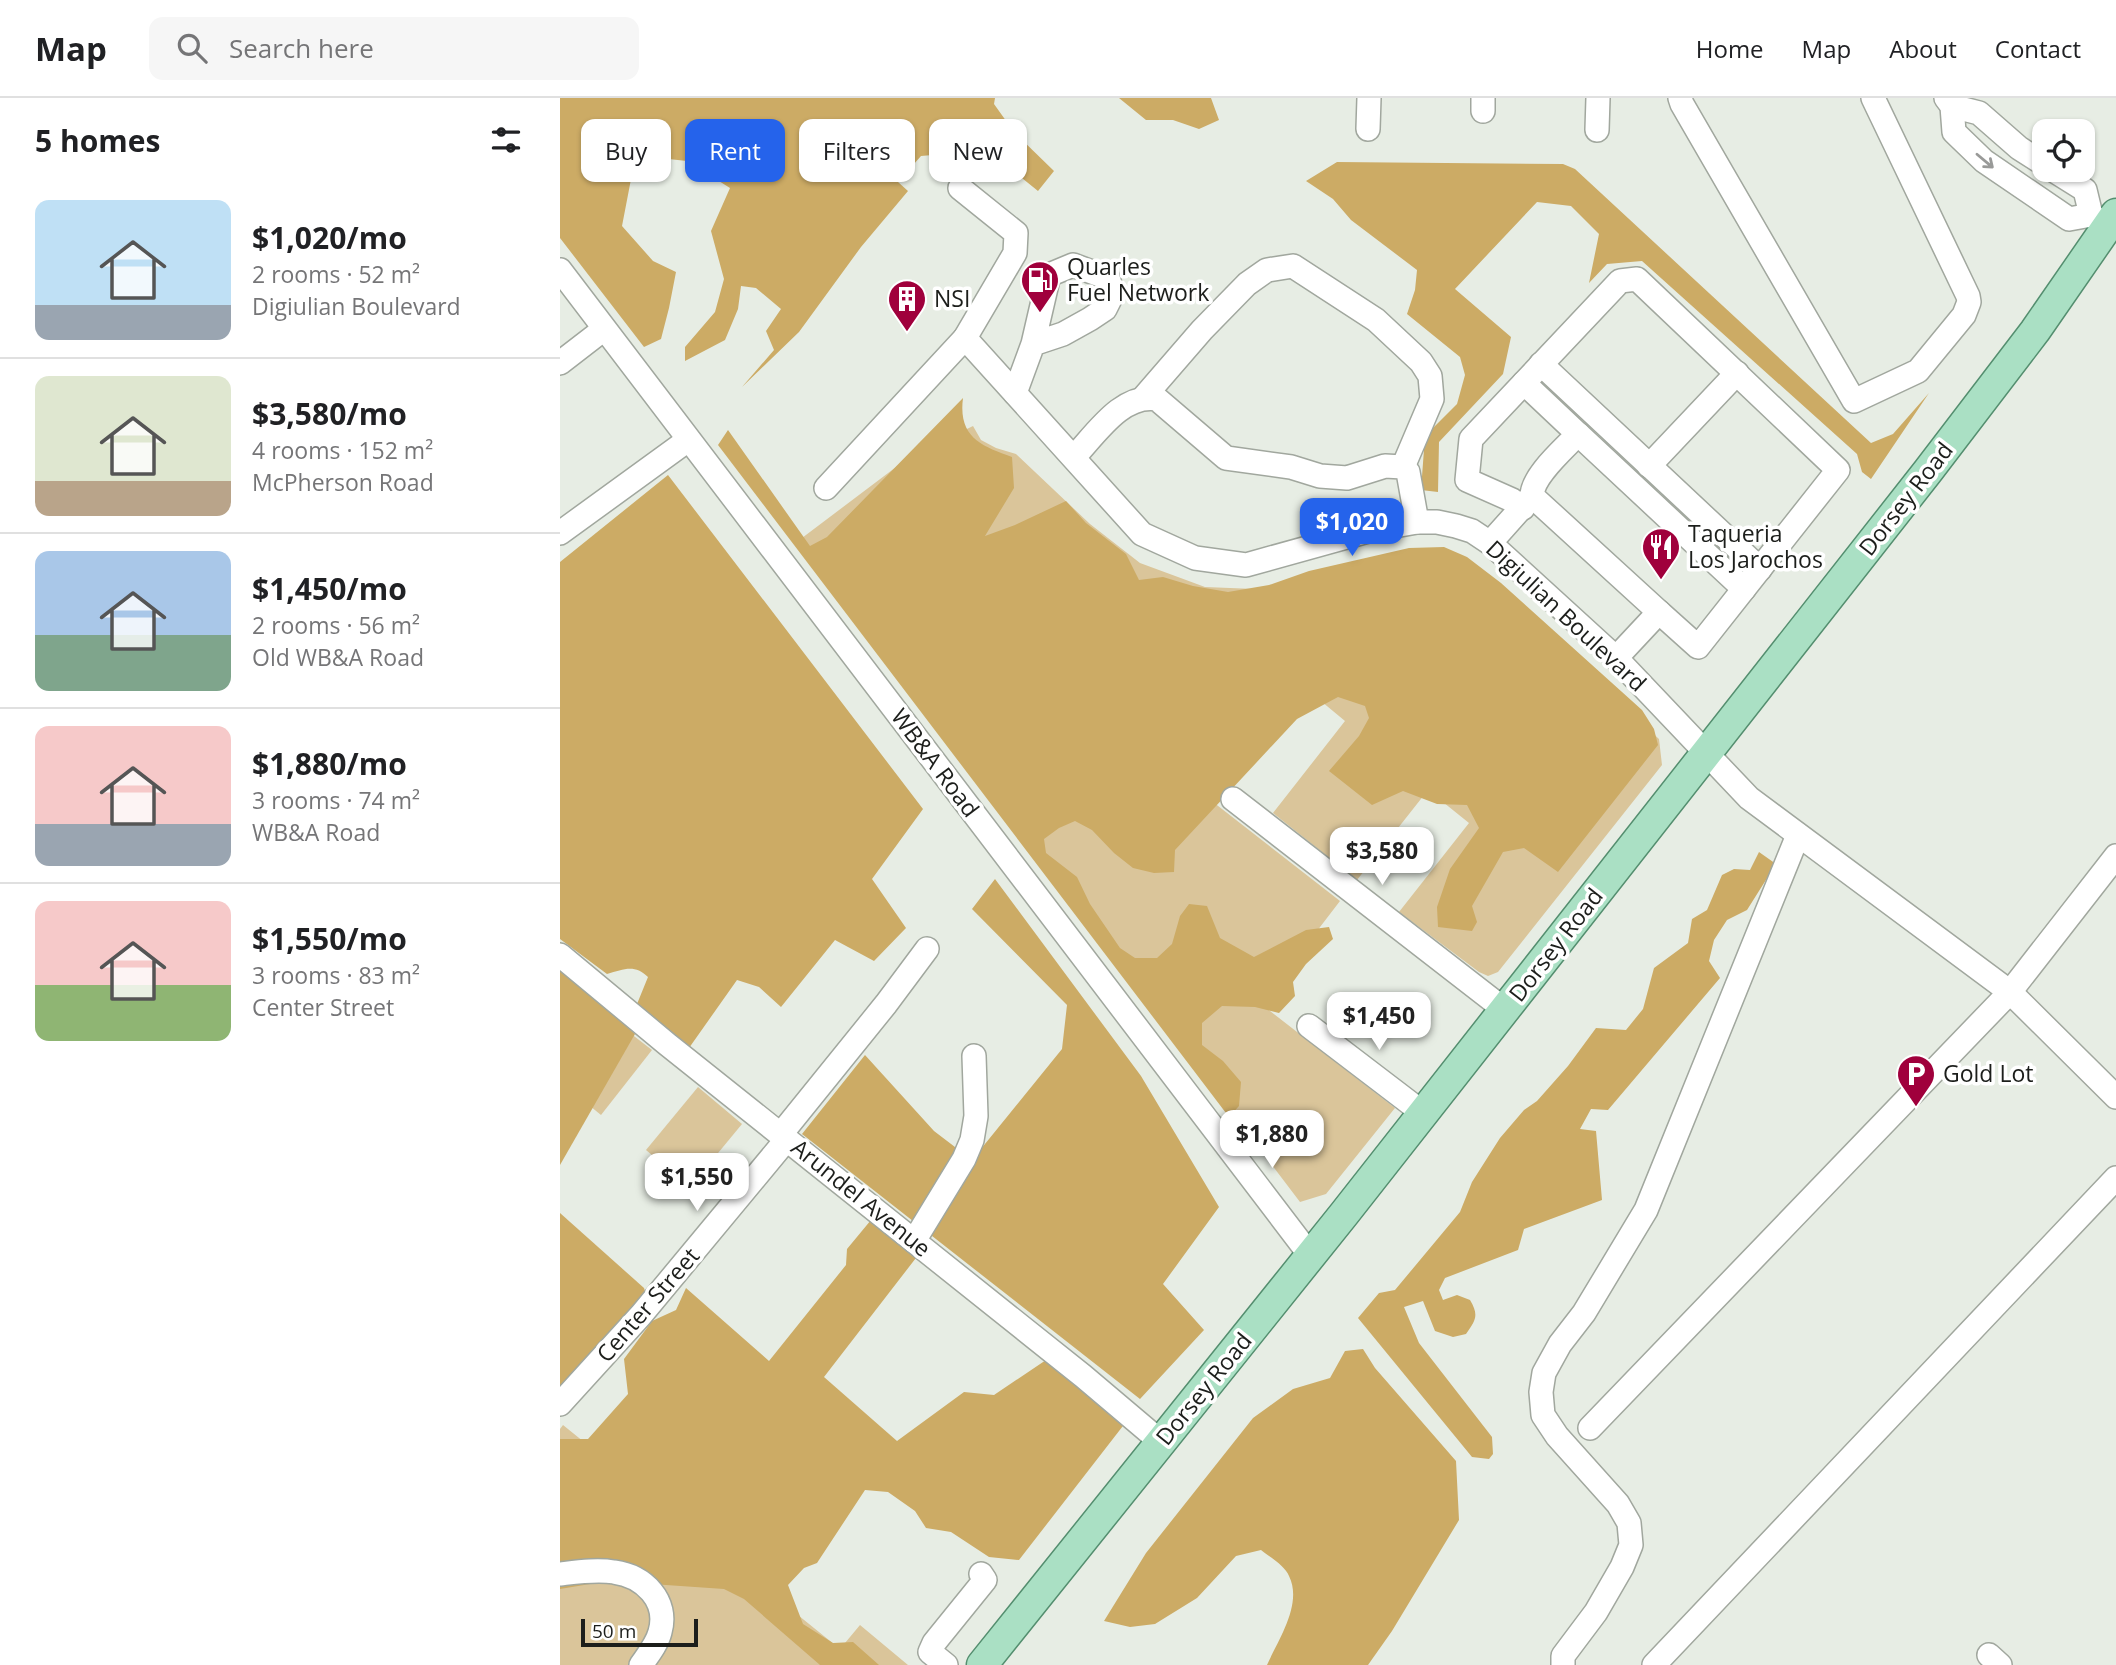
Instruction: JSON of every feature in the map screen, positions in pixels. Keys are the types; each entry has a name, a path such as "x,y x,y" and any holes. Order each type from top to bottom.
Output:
{"main road":[{"name":"Dorsey Road","path":"982,1665 1505,1010 1988,392 2074,276 2105,218"}],"street":[{"path":"1368,129 1369,98"},
{"path":"1597,130 1598,98"},
{"path":"1680,98 1854,401 1918,371 1964,314 1969,302 1873,98"},
{"path":"2032,156 1979,113 1949,102 1954,132 1984,161 2069,219 2105,218"},
{"path":"2072,182 2085,190 2105,218"},
{"path":"826,488 965,338 1015,253 1016,233 960,188"},
{"path":"1074,457 1111,418 1127,405 1144,397 1202,330 1247,284 1268,270 1293,266 1376,320 1422,362 1430,376 1432,399 1403,467"},
{"name":"WB&A Road","path":"560,270 1310,1255"},
{"path":"1637,279 1737,373 1838,470 1698,647 1527,502 1512,500 1466,480 1471,439 1620,281 1637,279"},
{"path":"560,363 604,328"},
{"name":"Digiulian Boulevard","path":"965,338 1142,534 1195,558 1246,565 1372,530 1417,522 1437,522 1472,531 1490,543 1616,658 1749,798 2010,992 2116,1097"},
{"path":"1016,393 1033,344"},
{"path":"1541,364 1760,569"},
{"path":"1649,466 1737,373"},
{"path":"1524,383 1744,589"},
{"path":"1144,397 1157,399 1226,458 1291,467 1320,476 1347,478 1385,466 1403,467 1408,472 1417,522"},
{"path":"1490,543 1527,502 1538,478 1590,410"},
{"path":"560,533 688,440"},
{"path":"1616,658 1658,612"},
{"path":"1233,799 1505,1010"},
{"path":"1563,1665 1563,1656 1596,1612 1622,1567 1631,1545 1629,1523 1618,1504 1557,1436 1543,1415 1541,1392 1544,1373 1560,1344 1584,1314 1646,1210 1798,835"},
{"path":"1590,1427 2010,992 2116,856"},
{"name":"Center Street","path":"560,1404 641,1315 784,1137 927,949"},
{"name":"Arundel Avenue","path":"560,955 667,1044 1083,1376 1161,1442"},
{"path":"1309,1026 1423,1113"},
{"path":"914,1241 964,1159 972,1140 975,1116 974,1056"},
{"path":"1654,1665 2116,1178"},
{"path":"560,1574 615,1572 635,1578 656,1595 662,1620 660,1633 641,1665"},
{"path":"946,1665 930,1652 934,1643 985,1580 981,1574"}],"shaded area":[{"path":"560,98 995,98 994,104 1005,119 929,119 929,155 921,156 915,163 915,119 799,119 799,182 898,182 908,191 861,247 799,332 742,387 774,350 766,331 781,309 756,288 741,286 738,309 725,340 685,361 685,347 715,312 724,279 711,231 730,188 720,182 785,182 785,119 685,119 685,161 671,159 671,119 581,119 581,182 630,182 622,226 653,261 676,272 661,339 644,347 560,238"},
{"path":"1119,98 1211,98 1219,120 1199,129 1173,120 1146,120"},
{"path":"1027,145 1054,171 1038,191 1027,182"},
{"path":"1337,162 1563,164 1575,169 1871,443 1893,434 1929,393 1871,479 1862,472 1857,454 1642,261 1607,264 1589,283 1599,234 1571,206 1537,202 1455,289 1511,337 1503,374 1439,442 1438,492 1421,490 1425,436 1457,404 1465,375 1460,357 1407,314 1415,290 1417,270 1351,220 1333,199 1306,181"},
{"path":"963,398 962,411 968,431 982,444 1012,457 1014,488 985,536 1066,501 1086,523 1126,554 1139,580 1163,577 1228,592 1269,585 1309,571 1409,548 1444,547 1467,557 1501,583 1642,710 1654,729 1658,745 1558,872 1524,848 1503,852 1472,906 1477,922 1472,931 1438,927 1437,907 1450,869 1479,828 1467,805 1437,804 1403,791 1372,805 1329,771 1359,736 1369,718 1365,706 1338,697 1297,719 1175,850 1174,872 1154,873 1133,868 1092,830 1075,821 1044,839 1046,853 1077,877 1090,904 1120,948 1135,958 1157,958 1172,944 1180,916 1189,904 1207,906 1220,938 1254,957 1306,930 1329,927 1333,939 1306,964 1293,982 1295,996 1279,1013 1255,1007 1222,1006 1202,1023 1202,1045 1223,1061 1241,1082 1239,1106 1229,1117 718,445 728,430 810,546 827,537"},
{"path":"973,426 981,440 1016,454 1090,524 1140,563 1205,587 1255,589 1485,577 1659,739 1662,765 1498,972 1488,976 1399,912 1469,823 1428,790 1357,880 1273,813 1345,721 1304,687 1213,802 1340,901 1261,1004 1395,1108 1326,1194 1300,1202 798,541 908,458"},
{"path":"668,475 923,809 872,879 906,928 874,961 835,940 781,1007 759,987 737,980 689,1048 637,1004 648,977 634,969 607,974 560,939 560,562"},
{"path":"1759,852 1776,864 1747,910 1727,920 1714,940 1709,961 1720,978 1608,1110 1591,1109 1580,1129 1596,1131 1602,1200 1524,1229 1518,1250 1445,1278 1439,1290 1443,1300 1457,1295 1470,1300 1475,1310 1474,1321 1466,1334 1453,1337 1435,1331 1423,1301 1404,1307 1419,1343 1492,1437 1493,1454 1489,1459 1472,1457 1358,1318 1379,1293 1395,1290 1460,1212 1472,1182 1500,1138 1568,1066 1596,1028 1626,1030 1643,1009 1654,968 1688,943 1692,919 1707,910 1722,875 1734,869 1750,870"},
{"path":"995,879 1141,1076 1219,1207 1163,1284 1204,1330 1140,1399 802,1134 865,1055 934,1131 972,1160 1062,1049 1067,1005 972,909"},
{"path":"560,966 635,1034 560,1165"},
{"path":"630,1033 652,1050 601,1115 579,1097"},
{"path":"698,1087 742,1124 690,1187 646,1150"},
{"path":"560,1213 644,1288 647,1298 560,1399"},
{"path":"871,1220 919,1254 824,1377 897,1441 964,1392 994,1395 1049,1358 1126,1422 1019,1560 989,1557 951,1532 926,1528 915,1511 888,1492 865,1490 817,1563 804,1568 788,1585 803,1624 833,1643 853,1642 879,1665 820,1665 744,1599 724,1589 608,1581 560,1589 560,1439 588,1439 628,1394 624,1359 652,1321 676,1310 686,1288 769,1361 846,1265 847,1249"},
{"path":"1363,1349 1375,1368 1456,1461 1459,1520 1392,1631 1368,1665 1267,1665 1291,1610 1293,1587 1284,1569 1261,1550 1236,1556 1197,1598 1155,1624 1130,1627 1104,1621 1146,1553 1253,1418 1293,1389 1330,1378 1345,1351"},
{"path":"563,1425 840,1649 860,1625 908,1665 560,1665 560,1429"}],"place":[{"name":"Quarles Fuel Network","path":"1040,314"},
{"name":"NSI","path":"907,333"},
{"name":"Taqueria Los Jarochos","path":"1661,581"},
{"name":"Gold Lot","path":"1916,1108"}]}
